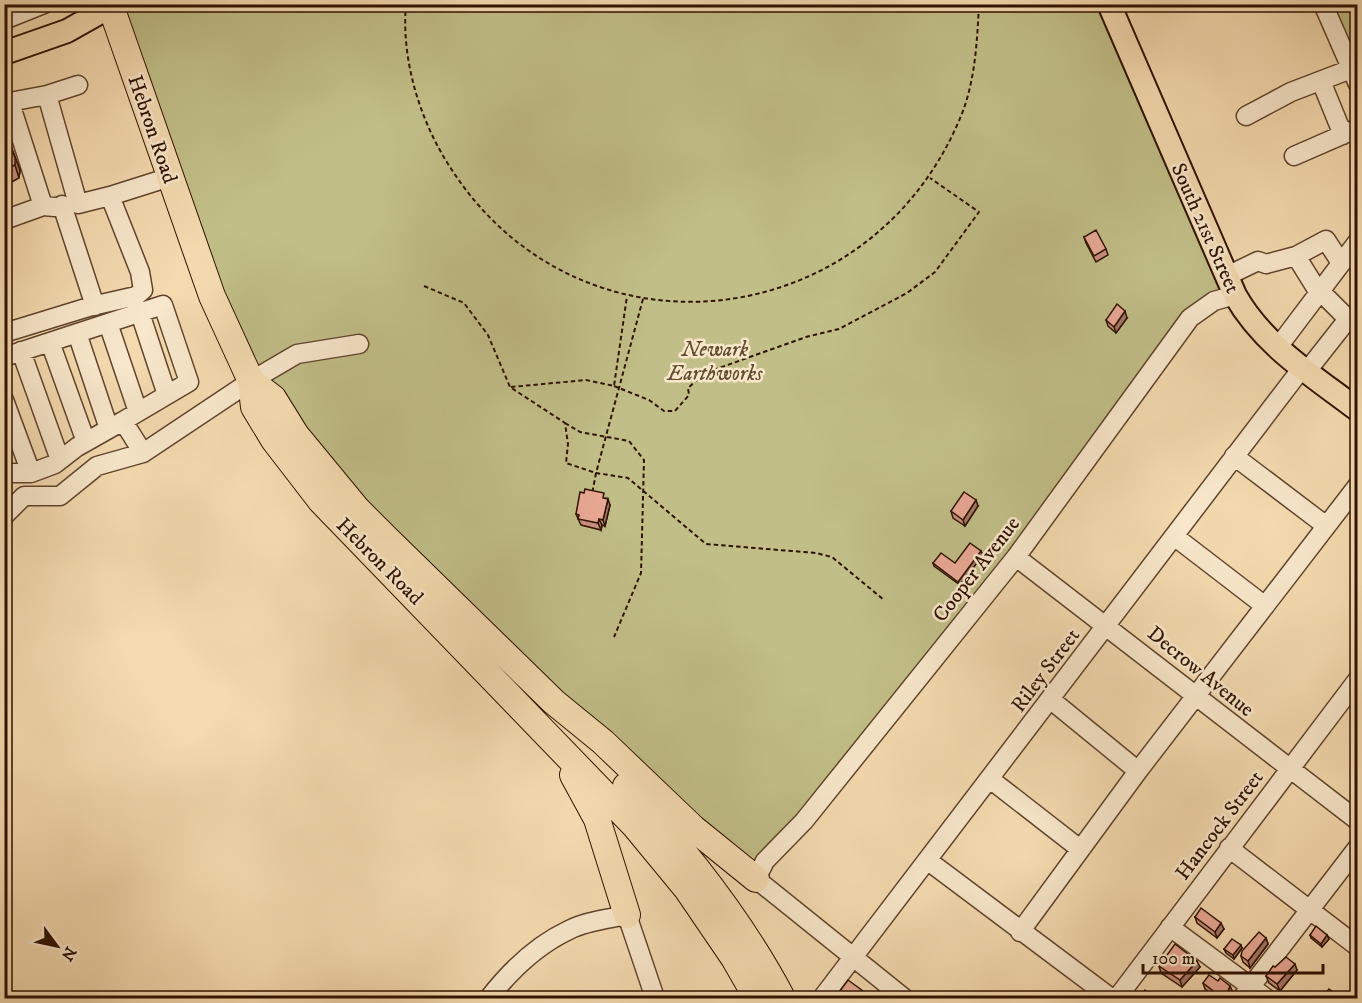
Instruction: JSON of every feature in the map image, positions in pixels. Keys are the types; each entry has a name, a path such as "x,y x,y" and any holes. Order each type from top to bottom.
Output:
{"highway":[{"name":"Hebron Road","path":"111,6 212,296 251,381 254,407 274,440 321,501 537,723"},
{"name":"Hebron Road","path":"251,381 273,398 296,435 357,509 554,702"},
{"path":"554,702 603,742 693,828 756,879"},
{"path":"554,702 702,874 744,933 782,999"},
{"path":"537,723 582,786 597,819 627,915"},
{"path":"537,723 666,862 714,927 757,999"}],"main road":[{"name":"South 21st Street","path":"1109,4 1231,286 1249,320 1304,369 1358,410"},
{"path":"4,53 67,31 111,6"}],"street":[{"path":"4,20 44,4"},
{"path":"1246,116 1321,81 1354,76 1323,4"},
{"path":"1294,156 1350,131 1321,81"},
{"path":"43,206 7,103 47,95 78,85"},
{"path":"47,95 95,306"},
{"path":"4,220 43,206 70,204 110,196 170,177"},
{"path":"4,333 136,296 143,290 140,272 110,196"},
{"name":"Cooper Avenue","path":"756,879 765,861 811,813 1016,557 1190,318 1214,301 1258,261 1266,264 1296,256 1326,240 1341,263"},
{"path":"1278,347 1358,241"},
{"path":"1296,256 1319,292"},
{"name":"Riley Street","path":"822,999 1234,456 1304,369 1348,319 1319,292"},
{"path":"4,473 31,473 60,460 86,442 189,382 163,305 13,354 60,460"},
{"path":"140,312 167,395"},
{"path":"108,323 124,421"},
{"path":"77,333 143,453"},
{"path":"50,342 86,442"},
{"path":"4,516 24,496 60,496 98,466 143,453 251,381 297,354 359,344"},
{"path":"4,400 31,473"},
{"path":"1234,456 1325,525"},
{"path":"1020,932 1138,771 1358,485"},
{"path":"1174,536 1265,606"},
{"name":"Decrow Avenue","path":"1016,557 1358,821"},
{"name":"Hancock Street","path":"1117,999 1288,769 1355,689"},
{"path":"1050,699 1138,771"},
{"path":"990,779 1080,849"},
{"path":"1229,848 1358,946"},
{"path":"1170,927 1253,995 1310,911 1358,848"},
{"path":"927,860 1111,999"},
{"path":"756,879 904,999"},
{"path":"489,999 504,980 534,952 570,929 627,915 655,999"}],"path":[{"path":"406,4 405,20 413,84 434,143 468,197 514,241 568,275 627,296 697,303 752,296 803,280 851,254 885,226 929,178 959,122 976,60 979,4"},
{"path":"510,387 586,380 618,387 649,399 664,411 675,411 689,395 688,388 705,373 806,337 839,329 907,293 935,272 979,212 929,178"},
{"path":"424,286 464,303 488,335 510,387 580,432 629,441 644,460 641,573 614,637"},
{"path":"614,386 627,296"},
{"path":"591,496 604,435 643,299"},
{"path":"565,423 568,444 566,463 596,473 628,478 644,488 706,544 816,553 832,557 884,600"}],"green space":[{"name":"Newark Earthworks","path":"115,4 1108,5 1235,295 1214,301 756,879 554,702 251,381"},
{"path":"1332,5 1357,5 1357,60"}],"building":[{"path":"4,128 15,158 15,165 4,170"},
{"path":"1096,230 1106,249 1094,256 1084,237"},
{"path":"1117,304 1125,311 1114,327 1106,320"},
{"path":"585,489 604,493 603,498 608,499 603,520 599,519 598,523 578,519 579,515 576,514 580,492 584,493"},
{"path":"964,492 976,500 963,520 951,511"},
{"path":"970,543 981,551 958,582 933,563 941,553 955,563"},
{"path":"1201,908 1221,923 1215,932 1195,917"},
{"path":"1316,926 1327,935 1321,944 1310,935"},
{"path":"1259,932 1266,938 1248,961 1241,956 1242,951"},
{"path":"1232,939 1241,945 1233,955 1224,949"},
{"path":"1175,944 1197,961 1180,980 1159,966"},
{"path":"1286,957 1295,964 1277,984 1266,976 1273,966 1275,967"},
{"path":"1209,975 1218,981 1220,978 1230,986 1225,999 1203,983"},
{"path":"848,980 874,999 842,999 837,995"},
{"path":"1329,989 1338,995 1335,999 1319,999 1322,993 1324,995"},
{"path":"1145,990 1156,999 1139,999"}]}
